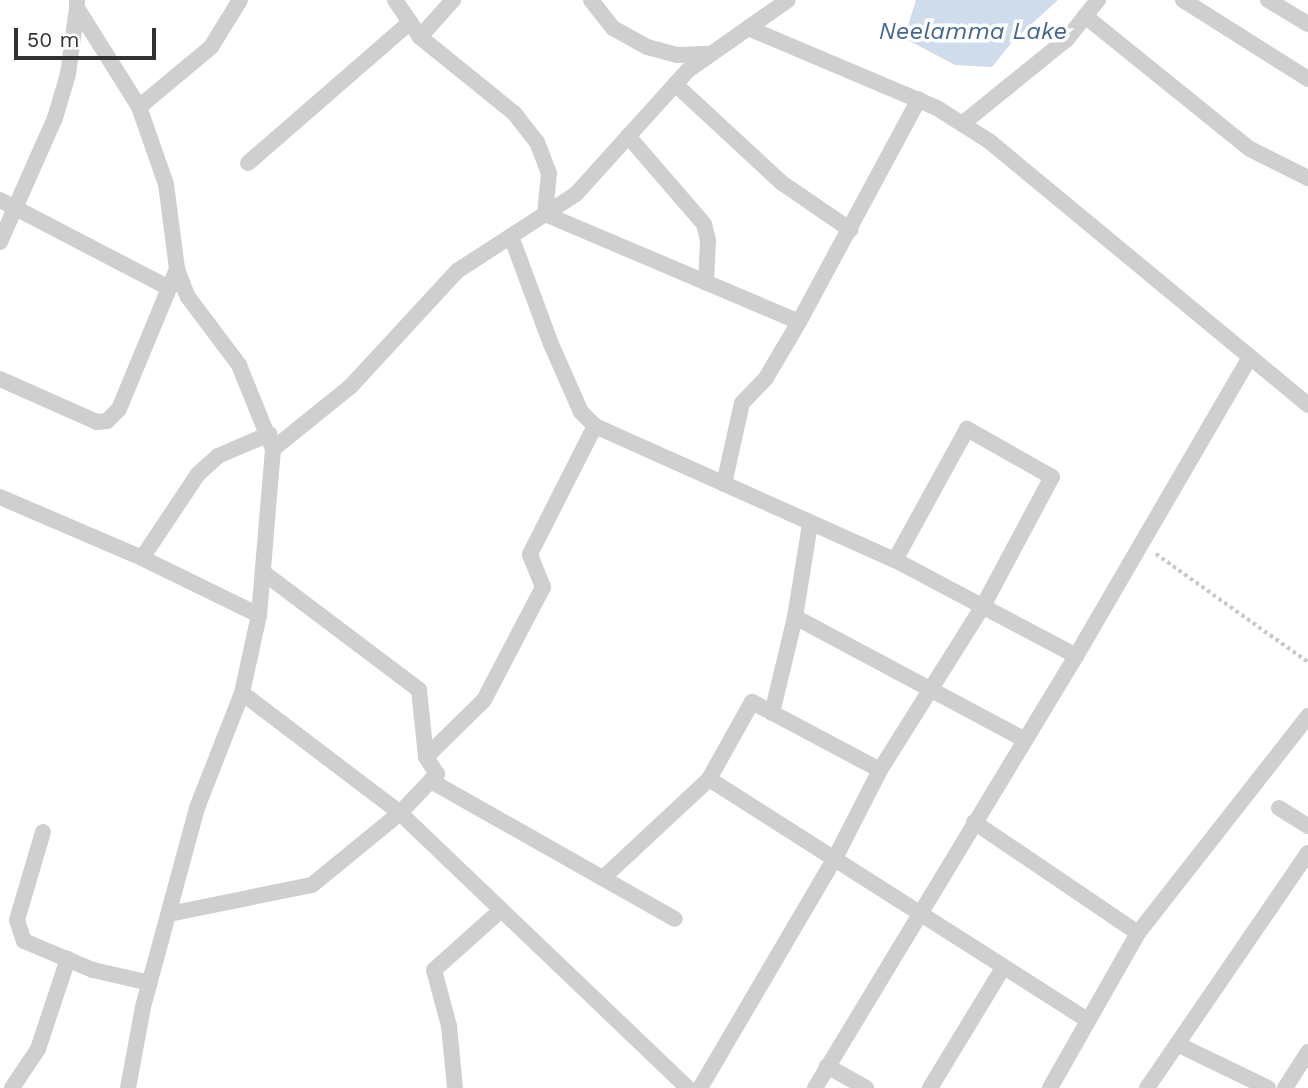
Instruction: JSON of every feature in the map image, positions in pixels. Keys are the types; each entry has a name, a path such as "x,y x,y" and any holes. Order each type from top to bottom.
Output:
{"street":[{"path":"139,107 211,47 240,0"},
{"path":"395,0 420,37 514,113 537,142 549,173 545,214"},
{"path":"420,37 453,0"},
{"path":"591,0 613,28 647,47 677,55 711,54"},
{"path":"142,558 198,474 218,456 271,442 351,386 457,271 576,194 675,84 711,54 788,0"},
{"path":"962,124 1067,39 1098,0"},
{"path":"1183,0 1308,79"},
{"path":"1272,1 1308,24"},
{"path":"77,4 139,107 166,184 177,269 188,297 239,365 271,442 264,573 259,615 242,693 197,808 150,983 128,1088"},
{"path":"0,242 17,212 68,75 77,4"},
{"path":"1085,16 1250,149 1308,178"},
{"path":"248,163 410,22"},
{"path":"748,28 919,99 962,124 1308,405"},
{"path":"675,84 782,183 851,230"},
{"path":"724,484 741,402 765,378 799,322 851,230 919,99"},
{"path":"628,136 704,223 708,240 706,283"},
{"path":"0,200 17,212 169,288"},
{"path":"545,214 799,322"},
{"path":"511,236 551,344 581,412 595,426 895,560 1076,656"},
{"path":"0,379 97,422 107,421 119,409 177,269"},
{"path":"815,1088 917,914 1076,656 1250,357"},
{"path":"426,757 484,700 543,587 530,554 595,426"},
{"path":"699,1088 834,860 880,770 983,606 1052,477 967,429 895,560"},
{"path":"0,497 142,558 259,615"},
{"path":"772,713 795,617 810,524"},
{"path":"169,914 312,885 400,813 437,774 426,757 419,690 264,573"},
{"path":"795,617 1025,740"},
{"path":"242,693 400,813 688,1088"},
{"path":"603,878 709,779 752,702 880,770"},
{"path":"1050,1088 1138,933 1308,716"},
{"path":"709,779 917,914 1088,1020"},
{"path":"431,781 674,919"},
{"path":"1279,808 1308,826"},
{"path":"974,822 1138,933"},
{"path":"43,832 17,920 24,941 93,970 150,983"},
{"path":"1147,1088 1308,853"},
{"path":"455,1088 449,1026 433,970 501,910"},
{"path":"12,1088 38,1049 68,959"},
{"path":"930,1088 1003,968"},
{"path":"1177,1044 1268,1088"},
{"path":"1285,1088 1308,1052"},
{"path":"827,1066 866,1088"}],"path":[{"path":"1142,544 1308,662"}],"water":[{"name":"Neelamma Lake","path":"916,0 1058,0 1013,41 992,67 955,65 904,38"}]}
